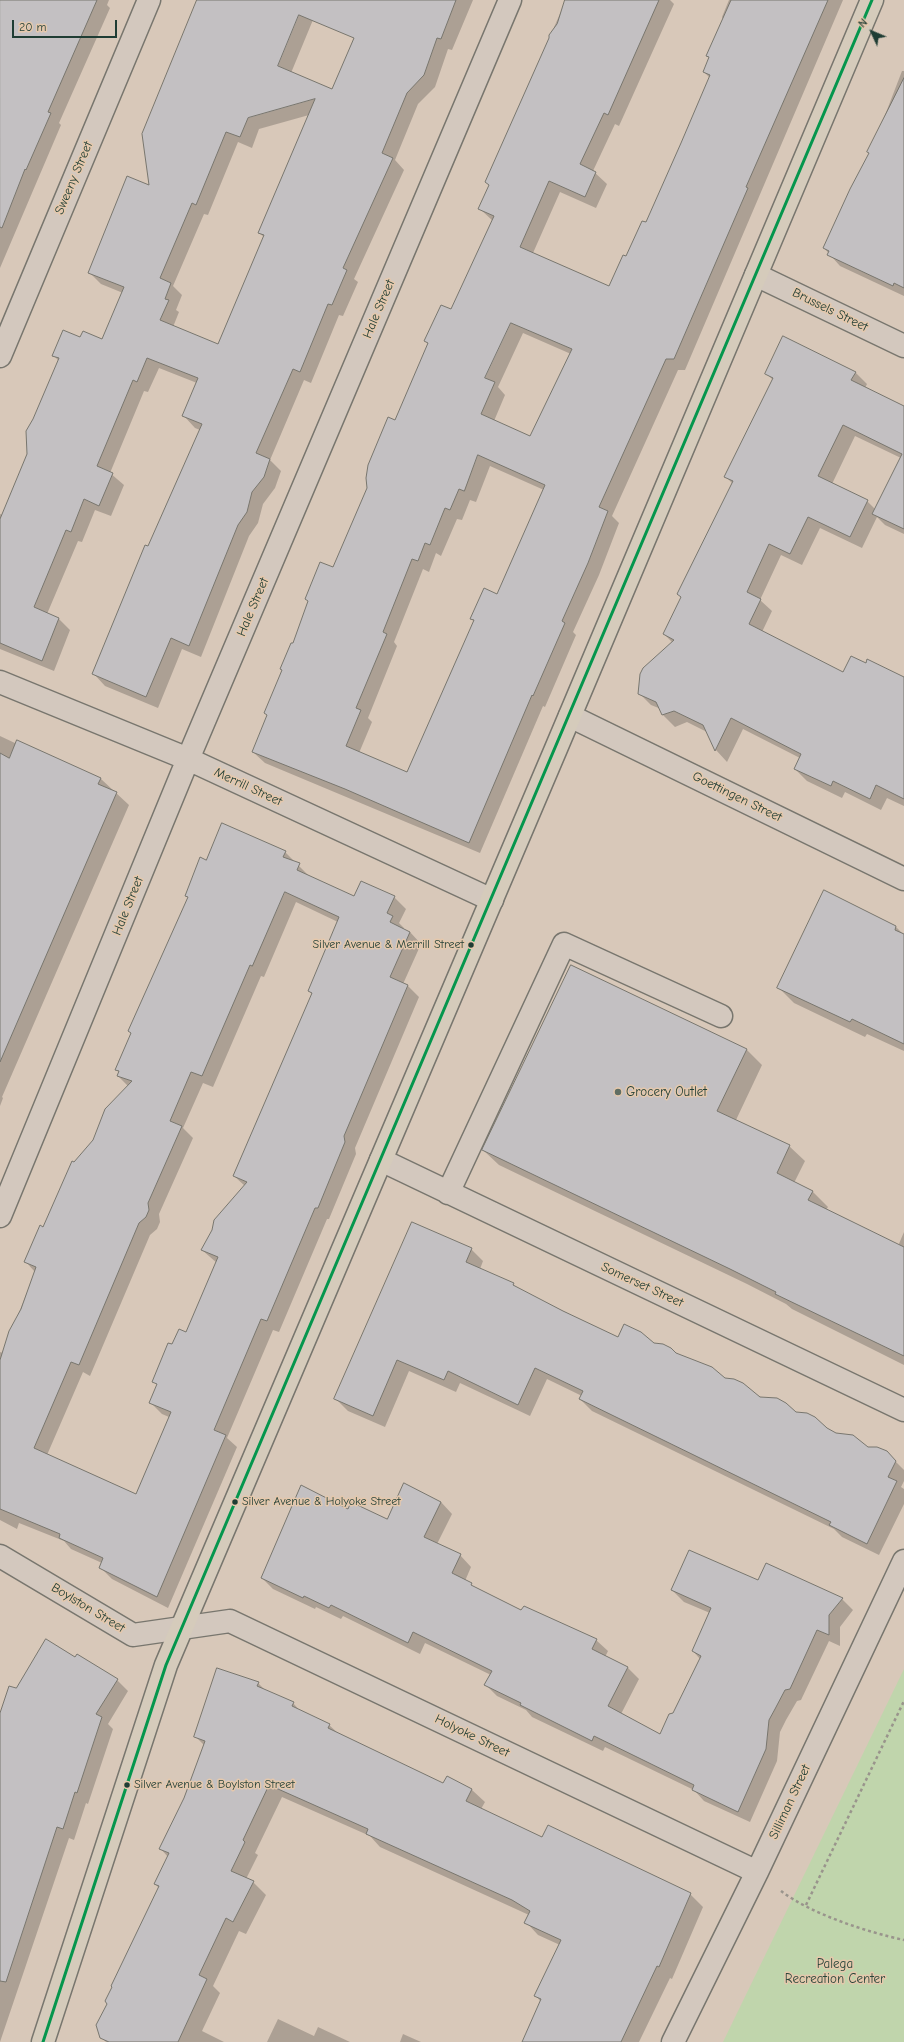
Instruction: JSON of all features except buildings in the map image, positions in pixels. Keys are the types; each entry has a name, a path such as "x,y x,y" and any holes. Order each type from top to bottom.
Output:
{"main road":[{"path":"43,2042 166,1664 492,900 872,0"}],"street":[{"name":"Sweeny Street","path":"0,356 149,0"},
{"name":"Hale Street","path":"0,1216 188,759 510,0"},
{"name":"Brussels Street","path":"756,275 904,346"},
{"name":"Merrill Street","path":"0,682 188,759 492,900"},
{"name":"Goettingen Street","path":"570,716 904,879"},
{"path":"448,1193 564,944 721,1016"},
{"name":"Somerset Street","path":"381,1160 904,1410"},
{"name":"Boylston Street","path":"0,1556 133,1635 182,1627"},
{"name":"Silliman Street","path":"673,2042 757,1872 904,1561"},
{"name":"Holyoke Street","path":"182,1627 230,1621 757,1872"}],"path":[{"path":"806,1905 904,1701"},
{"path":"757,1872 788,1897 856,1928 904,1940"}],"green space":[{"name":"Palega Recreation Center","path":"904,1669 904,2042 723,2042"}],"transit line":[{"path":"43,2042 166,1665 872,0"}],"place":[{"name":"Silver Avenue & Merrill Street","path":"471,945"},
{"name":"Grocery Outlet","path":"618,1092"},
{"name":"Silver Avenue & Holyoke Street","path":"235,1502"},
{"name":"Silver Avenue & Boylston Street","path":"127,1785"}]}
